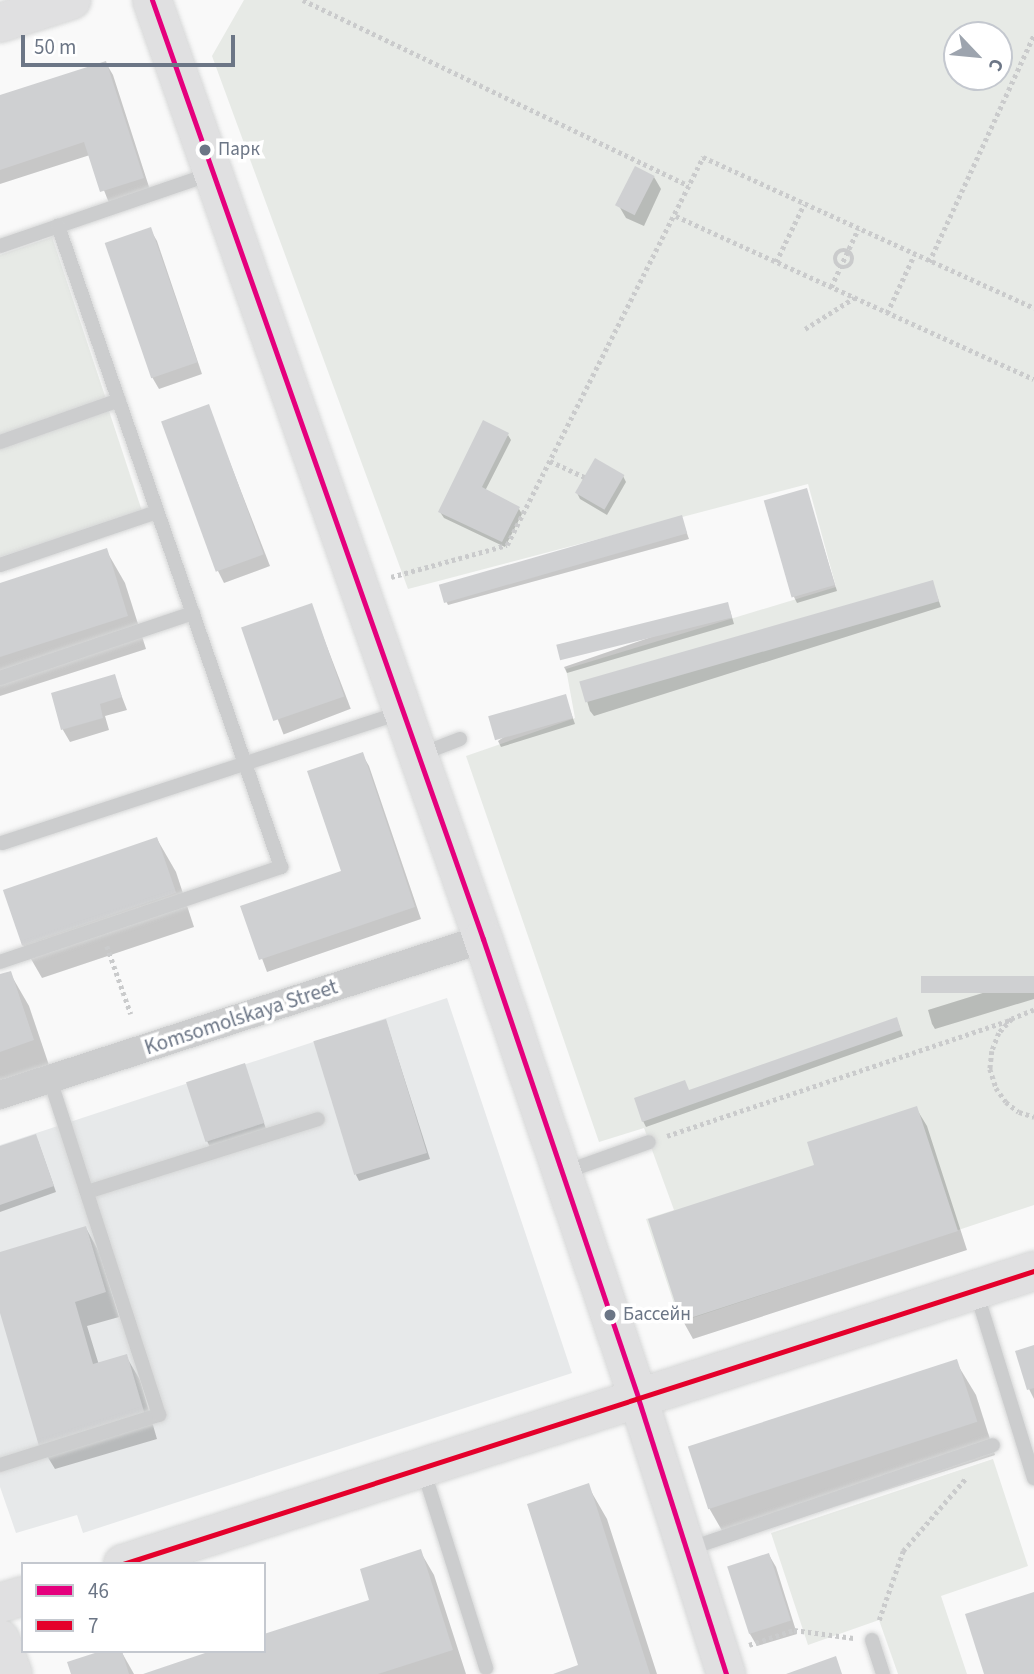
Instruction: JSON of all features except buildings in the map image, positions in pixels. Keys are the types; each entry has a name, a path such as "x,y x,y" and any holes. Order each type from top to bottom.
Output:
{"street":[{"path":"0,23 71,0"},
{"path":"152,0 483,939 638,1398 686,1549 734,1661"},
{"name":"Komsomolskaya Street","path":"0,1095 483,939"},
{"path":"129,1562 1034,1271"},
{"path":"0,1603 21,1597"},
{"path":"0,1639 13,1674"}],"lane":[{"path":"0,246 213,173"},
{"path":"0,962 281,867 58,226"},
{"path":"0,442 119,400"},
{"path":"0,565 158,512"},
{"path":"0,678 193,613"},
{"path":"2,844 402,712"},
{"path":"417,755 460,739"},
{"path":"0,1465 159,1415 50,1079"},
{"path":"87,1192 318,1119"},
{"path":"562,1173 649,1142"},
{"path":"975,1290 1034,1478"},
{"path":"686,1549 993,1445"},
{"path":"423,1467 486,1668"},
{"path":"872,1640 883,1674"}],"path":[{"path":"303,0 689,186"},
{"path":"929,262 1034,35"},
{"path":"358,586 507,545 676,216 703,157 1034,308"},
{"path":"776,262 804,204"},
{"path":"676,216 1034,379"},
{"path":"831,287 858,229"},
{"path":"841,268 836,256 839,251 848,251"},
{"path":"841,268 851,266 854,261 848,251"},
{"path":"887,313 914,255"},
{"path":"805,329 855,298"},
{"path":"549,461 584,477"},
{"path":"101,928 131,1014"},
{"path":"649,1142 1034,1010"},
{"path":"1012,1019 999,1033 992,1051 990,1069 996,1088 1006,1102 1020,1112 1034,1117"},
{"path":"734,1661 794,1630 872,1640 903,1551 993,1445"}],"shaded area":[{"path":"244,0 1034,0 1034,1205 680,1322 646,1219 674,1210 644,1128 599,1142 466,756 575,718 566,669 836,587 808,484 408,589 212,56"},
{"path":"52,237 106,399 0,435 0,255"},
{"path":"109,411 142,511 0,557 0,448"},
{"path":"447,998 572,1373 83,1533 77,1515 16,1533 0,1487 0,1145"},
{"path":"993,1459 1028,1566 941,1596 967,1674 898,1674 879,1620 808,1645 771,1533"}],"transit line":[{"name":"46","path":"152,0 483,939 638,1398 726,1674"},
{"name":"7","path":"129,1562 1034,1271"}],"place":[{"name":"Парк","path":"205,150"},
{"name":"Бассейн","path":"610,1315"}]}
